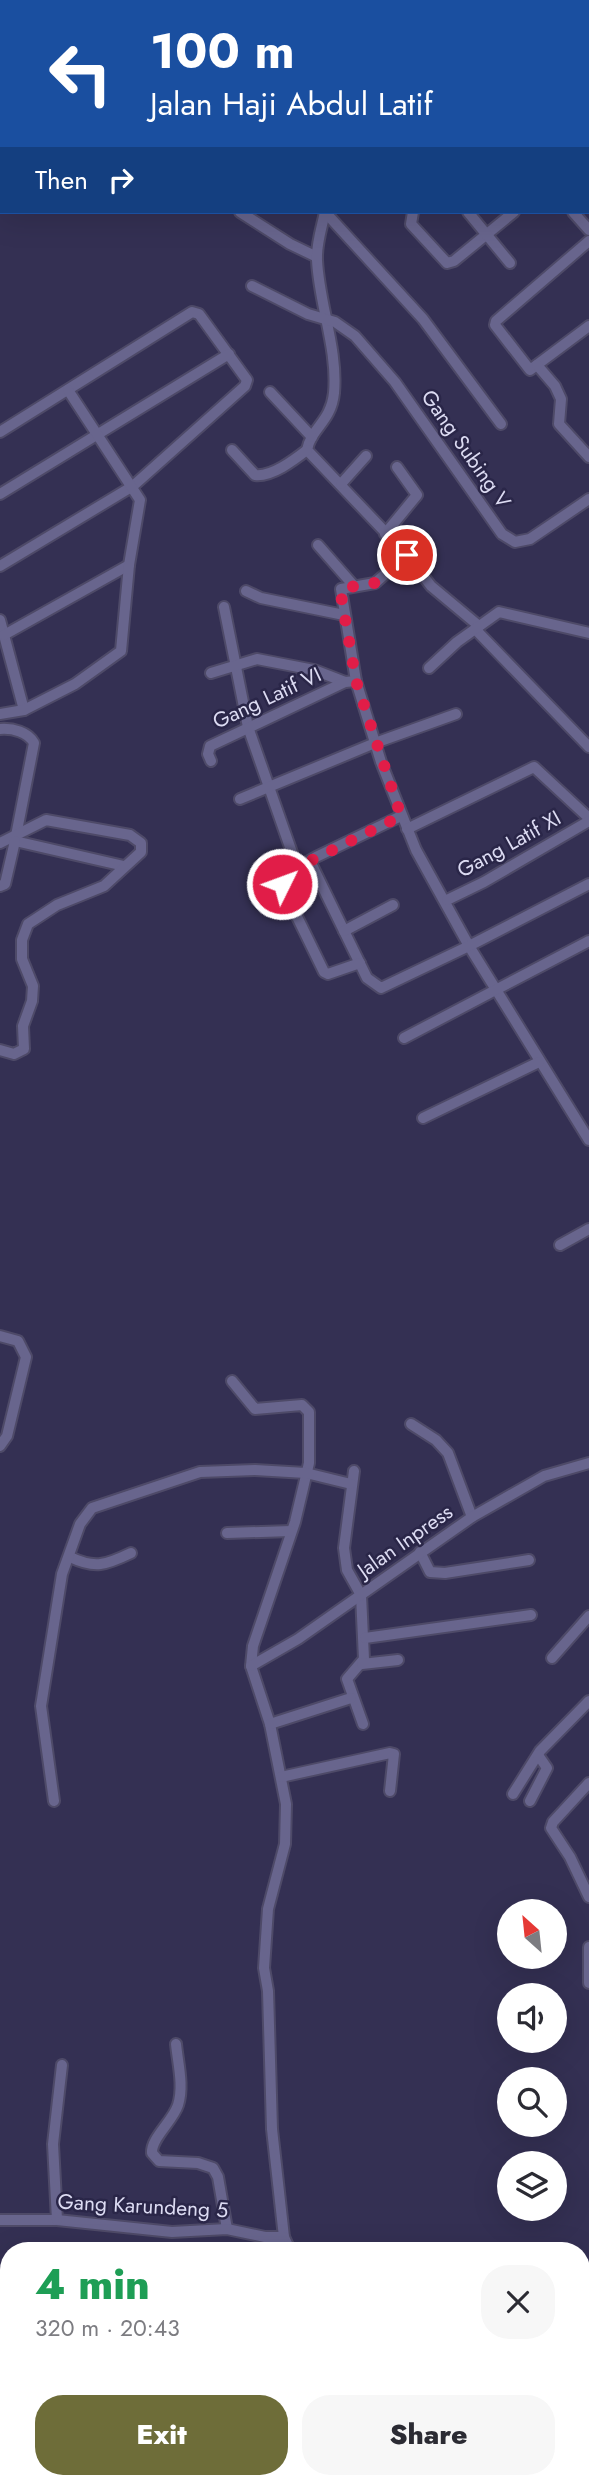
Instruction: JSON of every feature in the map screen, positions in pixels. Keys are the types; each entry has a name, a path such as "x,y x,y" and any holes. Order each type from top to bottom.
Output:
{"street":[{"path":"243,214 289,244 317,257"},
{"path":"232,450 255,475 260,476 290,463 307,450 312,437 330,414 334,396 333,367 317,257 325,214"},
{"path":"327,214 423,319 501,424"},
{"path":"470,214 510,264"},
{"path":"411,215 411,225 447,263 454,261 511,214"},
{"path":"575,214 589,230"},
{"path":"589,241 496,321 498,331 530,370 589,326"},
{"name":"Gang Subing V","path":"252,286 308,314 344,326 355,336 395,382 502,534 515,542 530,539 589,499"},
{"path":"0,432 192,312 199,314 245,374 245,386 133,486 0,566"},
{"path":"0,494 229,354"},
{"path":"537,365 555,386 561,399 559,424 589,457"},
{"path":"0,714 24,710 75,684 121,651 129,565 139,500 133,486 96,436 68,390"},
{"path":"270,392 312,437"},
{"path":"307,450 407,555 431,586 477,627 589,747"},
{"path":"341,484 366,456"},
{"path":"385,534 417,495 397,467"},
{"path":"318,545 354,586"},
{"path":"407,555 379,581 341,589 350,682 407,829 470,946 589,1140"},
{"path":"4,635 129,565"},
{"path":"246,591 261,598 344,615"},
{"path":"224,607 248,727 297,867"},
{"path":"429,668 499,612 589,633"},
{"path":"0,621 24,710"},
{"path":"211,673 257,659 314,670 350,682"},
{"name":"Gang Latif VI","path":"211,761 208,754 210,746 350,682"},
{"path":"240,799 375,743 456,714"},
{"path":"0,729 30,736 34,743 4,886 0,886"},
{"name":"Gang Latif XI","path":"407,829 534,767 589,820 484,882 447,900"},
{"path":"360,963 328,974 318,962 281,877 401,816"},
{"path":"0,843 46,820 130,835 141,843 141,852 134,862 124,866 104,886 57,905 27,924 22,940 22,959 33,986 32,1001 23,1026 24,1049 15,1054 0,1051"},
{"path":"15,837 124,866"},
{"path":"310,861 360,963 372,984 381,988 470,946 589,884"},
{"path":"344,931 393,905"},
{"path":"404,1038 499,991 589,941"},
{"path":"423,1118 539,1062"},
{"path":"560,1245 589,1229"},
{"path":"0,1336 18,1341 26,1357 7,1436 0,1446"},
{"path":"232,1381 255,1409 289,1405 308,1408 309,1463 291,1531 263,1611 253,1646 251,1666 270,1724 286,1804 285,1844 268,1909 264,1968 268,1991 272,2129 286,2242"},
{"path":"411,1424 436,1440 448,1453 472,1517"},
{"name":"Jalan Inpress","path":"251,1666 361,1595 472,1517 544,1476 589,1464"},
{"path":"54,1801 41,1706 62,1574 80,1524 92,1508 200,1472 255,1470 306,1473 351,1484"},
{"path":"354,1471 344,1548 347,1570 361,1595 365,1638 362,1664"},
{"path":"227,1533 291,1531"},
{"path":"420,1552 430,1572 445,1573 529,1560"},
{"path":"70,1557 90,1566 114,1562 131,1553"},
{"path":"365,1638 531,1615"},
{"path":"552,1658 589,1616"},
{"path":"362,1724 346,1677 362,1664 398,1660"},
{"path":"270,1724 351,1698"},
{"path":"513,1794 538,1755 589,1701"},
{"path":"281,1777 390,1753 394,1754 390,1791"},
{"path":"530,1801 547,1768 538,1755"},
{"path":"589,1783 551,1828 570,1857 589,1897"},
{"path":"589,1947 589,1983"},
{"path":"176,2044 179,2099 168,2126 152,2146 152,2153 159,2161 198,2163 213,2168 218,2177 227,2229"},
{"path":"57,2220 54,2144 62,2066"},
{"name":"Gang Karundeng 5","path":"0,2220 57,2220 172,2232 227,2229 265,2237 284,2237"}],"route":[{"path":"282,884 281,877 286,873 401,816 380,762 356,681 341,589 379,581 407,555"}]}
